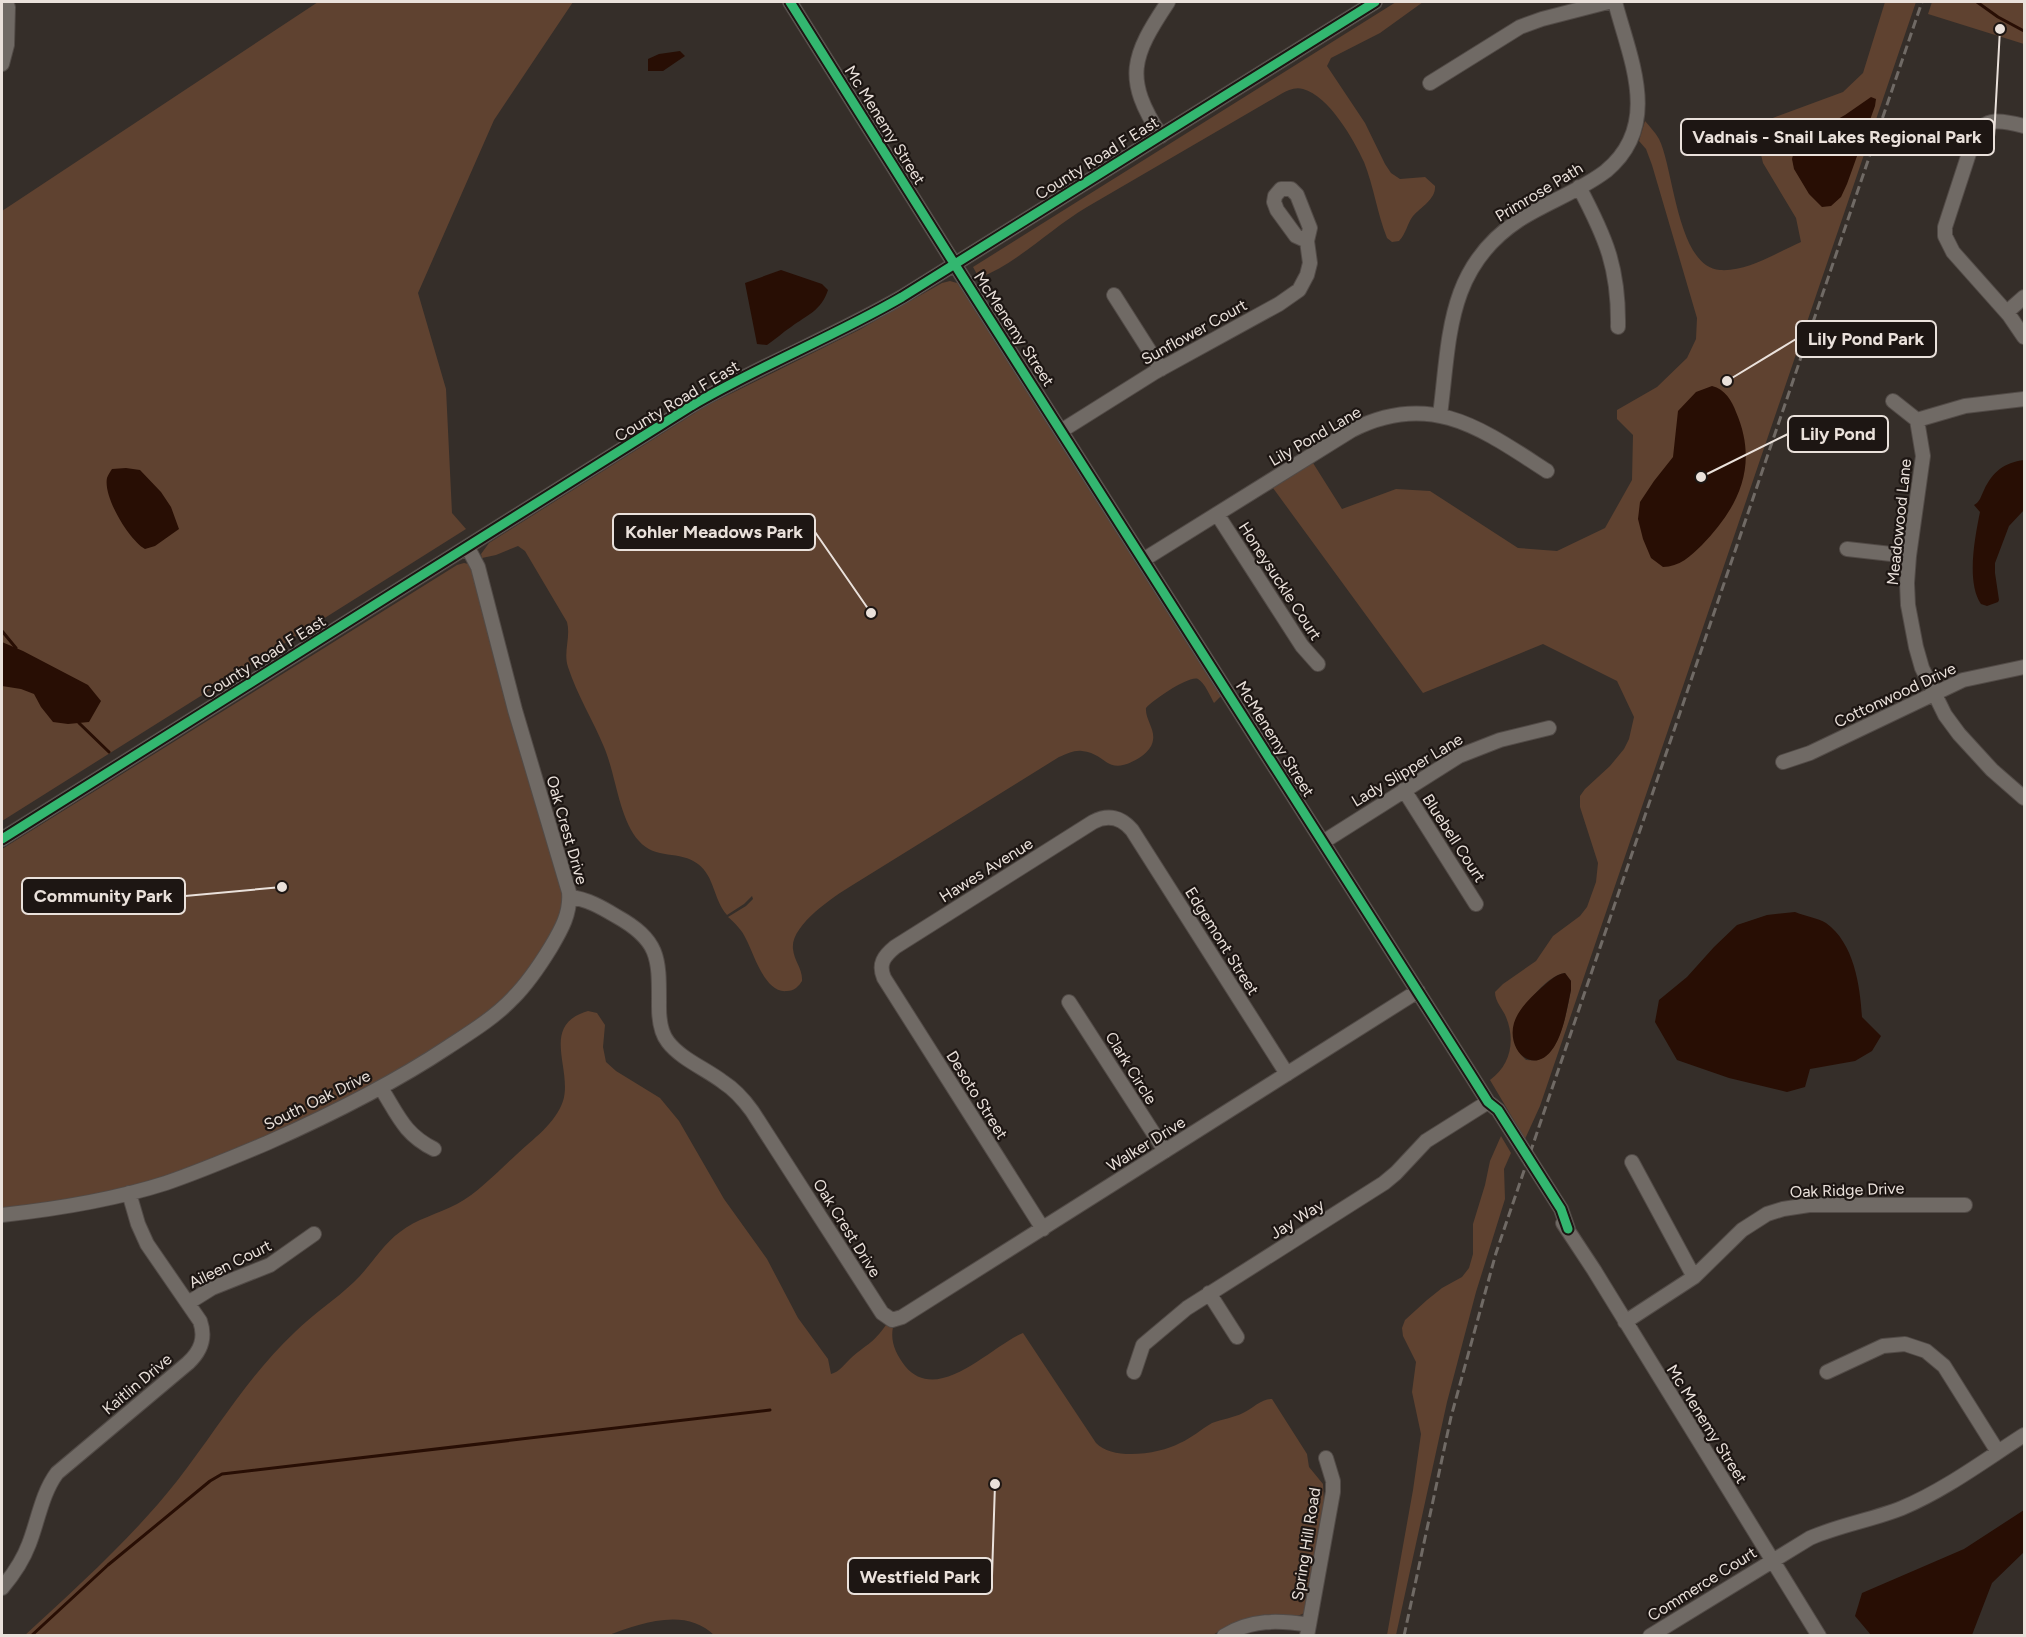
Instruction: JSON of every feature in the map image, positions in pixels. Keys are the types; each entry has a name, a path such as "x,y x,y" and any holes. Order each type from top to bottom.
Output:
{"street":[{"name":"Mc Menemy Street","path":"790,2 955,265"},
{"path":"1161,136 1142,105 1138,92 1136,64 1143,40 1168,2"},
{"name":"County Road F East","path":"2,839 710,395 865,318 955,265 1375,2"},
{"path":"1430,83 1520,27 1608,2"},
{"name":"Primrose Path","path":"1440,415 1454,309 1472,267 1491,243 1508,227 1602,174 1618,160 1630,142 1637,122 1638,91 1615,2"},
{"path":"2,64 7,45 8,7"},
{"path":"2025,126 1997,120 1980,128 1974,138 1945,227 1949,245 2007,312 2025,337"},
{"path":"1579,187 1603,233 1612,258 1618,292 1618,327"},
{"name":"Sunflower Court","path":"1061,431 1161,369 1293,296 1304,283 1309,271 1307,241"},
{"name":"McMenemy Street","path":"955,265 1418,991 1488,1102 1491,1114 1554,1213 1568,1229"},
{"path":"1114,295 1161,369"},
{"path":"2007,312 2025,297"},
{"path":"1893,401 1917,420 1965,406 2025,399"},
{"name":"Lily Pond Lane","path":"1143,560 1337,439 1365,424 1402,415 1440,415 1465,422 1479,428 1547,471"},
{"name":"Meadowood Lane","path":"1917,420 1923,456 1907,583 1911,626 1922,668 1945,715 1974,752 2025,798"},
{"name":"Honeysuckle Court","path":"1217,514 1302,646 1318,664"},
{"name":"Oak Crest Drive","path":"468,548 478,567 512,700 570,897 596,905 633,926 648,940 658,966 660,1017 666,1040 680,1053 728,1085 752,1111 882,1313 890,1320"},
{"path":"1846,549 1909,556"},
{"name":"Cottonwood Drive","path":"1783,762 1810,753 1963,680 2025,667"},
{"name":"Lady Slipper Lane","path":"1323,842 1442,765 1476,748 1549,728"},
{"name":"Bluebell Court","path":"1404,790 1476,904"},
{"name":"Hawes Avenue","path":"884,978 881,964 890,951 1093,822 1112,817 1128,826"},
{"name":"Edgemont Street","path":"1128,826 1287,1074"},
{"name":"South Oak Drive","path":"2,1215 76,1205 129,1193 218,1164 305,1126 381,1088 481,1025 513,999 536,970 560,932 568,912 570,897"},
{"name":"Desoto Street","path":"884,978 1043,1229"},
{"name":"Walker Drive","path":"890,1320 902,1317 1418,991"},
{"name":"Clark Circle","path":"1070,1002 1165,1151"},
{"path":"381,1088 411,1135 434,1149"},
{"name":"Jay Way","path":"1134,1372 1139,1353 1145,1344 1180,1313 1384,1183 1429,1140 1488,1102"},
{"path":"1632,1162 1694,1277"},
{"name":"Kaitlin Drive","path":"2,1588 14,1573 26,1551 48,1489 57,1473 196,1355 202,1344 203,1332 200,1321 147,1244 138,1224 129,1193"},
{"name":"Oak Ridge Drive","path":"1625,1322 1694,1277 1754,1221 1783,1209 1809,1205 1965,1205"},
{"name":"Mc Menemy Street","path":"1568,1229 1819,1635"},
{"name":"Aileen Court","path":"188,1303 212,1288 270,1265 314,1234"},
{"path":"1209,1293 1237,1337"},
{"path":"1827,1372 1883,1346 1905,1344 1926,1351 1944,1366 1998,1452"},
{"path":"1772,1560 1829,1530 1877,1516 1922,1499 2025,1435"},
{"name":"Spring Hill Road","path":"1308,1630 1333,1492 1332,1478 1326,1458"},
{"name":"Commerce Court","path":"1650,1635 1772,1560"},
{"path":"1224,1635 1245,1625 1262,1622 1280,1621 1308,1630"}],"shaded area":[{"path":"318,2 573,2 494,120 418,293 446,389 452,513 466,529 2,821 2,211"},
{"path":"1396,2 1423,2 1380,33 1331,58 1327,66 1365,123 1391,173 1400,179 1425,177 1435,186 1431,199 1413,216 1399,241 1392,242 1387,238 1364,162 1340,120 1313,93 1297,88 1281,94 1087,207 1008,263 979,278 973,267"},
{"path":"1885,2 1916,2 1540,1106 1525,1139 1490,1080 1502,1068 1511,1044 1509,1026 1495,992 1536,961 1553,936 1580,916 1587,907 1596,882 1598,863 1580,807 1580,796 1624,749 1634,717 1617,681 1543,644 1423,693 1273,488 1313,463 1342,509 1396,489 1430,491 1518,548 1557,551 1605,528 1632,480 1633,435 1617,419 1617,410 1657,387 1687,358 1696,339 1697,318 1652,165 1646,149 1639,141 1645,121 1659,139 1679,215 1694,252 1706,265 1720,270 1741,268 1801,242 1796,218 1763,163 1754,125 1843,92 1863,73","holes":["1565,973 1571,981 1565,1018 1553,1048 1540,1059 1526,1060 1517,1049 1514,1039 1515,1027 1519,1018 1540,988 1557,975"]},
{"path":"1932,2 2024,2 2024,44 1928,14"},
{"path":"680,51 685,56 663,71 648,71 648,59 659,54"},
{"path":"1871,97 1876,99 1875,106 1847,184 1841,197 1831,206 1822,207 1809,194 1794,169 1792,159 1794,151 1811,134"},
{"path":"781,270 822,284 828,290 822,303 813,312 767,345 757,344 745,283"},
{"path":"950,281 957,283 962,289 1221,696 1214,703 1198,679 1179,685 1146,708 1153,740 1150,748 1139,758 1120,766 1082,751 1059,757 843,891 814,913 798,931 793,949 802,981 792,990 779,990 766,980 742,933 728,917 746,906 753,899 752,896 727,915 704,869 683,857 652,851 645,847 632,832 622,809 604,747 568,667 567,622 525,551 518,546 496,555 482,558 481,554 489,543 706,406 859,330 942,283"},
{"path":"1712,386 1721,390 1730,400 1743,431 1746,450 1742,484 1726,516 1702,545 1679,563 1663,567 1651,558 1643,539 1638,519 1640,502 1673,457 1678,411 1696,392"},
{"path":"2024,460 2024,510 2009,526 1995,563 1999,600 1987,606 1981,604 1974,584 1973,559 1980,512 1974,505 1979,501 1987,483 1995,473 2011,463"},
{"path":"112,469 140,470 161,492 171,507 179,529 155,546 145,549 132,537 109,496 107,478 110,472"},
{"path":"469,564 472,569 505,696 562,887 564,905 544,949 508,994 486,1015 438,1048 362,1091 215,1158 144,1183 91,1196 2,1210 2,849 457,565"},
{"path":"2,642 88,685 101,701 89,722 68,724 53,722 34,694 2,686"},
{"path":"1795,912 1826,923 1836,931 1843,942 1854,966 1862,1017 1881,1036 1872,1051 1855,1061 1810,1069 1805,1087 1787,1092 1729,1078 1677,1060 1655,1022 1659,1000 1687,977 1737,925 1767,915"},
{"path":"1565,973 1571,981 1571,990 1560,1034 1554,1047 1546,1056 1538,1060 1530,1060 1518,1051 1514,1042 1516,1018 1535,993 1554,977"},
{"path":"588,1011 597,1013 605,1025 603,1047 606,1062 616,1071 660,1098 679,1121 724,1199 767,1259 798,1318 828,1359 831,1374 839,1370 873,1340 886,1325 893,1327 894,1348 905,1366 918,1377 933,1380 948,1377 964,1369 1023,1333 1096,1443 1104,1449 1125,1454 1149,1453 1171,1447 1189,1439 1212,1423 1239,1415 1261,1402 1272,1399 1307,1454 1309,1467 1323,1484 1324,1502 1304,1613 1296,1616 1255,1616 1236,1622 1213,1635 715,1636 703,1627 690,1622 662,1620 606,1636 24,1636 104,1561 160,1502 247,1385 295,1332 354,1282 394,1237 406,1227 457,1204 473,1194 549,1124 560,1109 565,1089 561,1037 565,1026 573,1018"},
{"path":"1501,1136 1511,1153 1504,1169 1505,1199 1476,1292 1447,1402 1396,1635 1387,1635 1421,1434 1412,1392 1416,1362 1403,1336 1402,1328 1405,1320 1427,1300 1462,1277 1469,1268 1473,1254 1473,1224 1490,1161"},
{"path":"2024,1510 2024,1552 1992,1583 1972,1635 1871,1635 1855,1616 1862,1593 1964,1549"}],"waterway":[{"path":"1977,2 2024,31"},
{"path":"2,631 16,648"},
{"path":"79,723 109,752"},
{"path":"31,1636 108,1565 210,1481 222,1474 770,1410"}],"railway":[{"path":"1404,1636 1451,1417 1496,1253 1922,2"}],"cycle path":[{"path":"790,2 1488,1102 1498,1110 1561,1209 1568,1229"},
{"path":"2,839 691,406 902,297 1375,2"}],"place":[{"name":"Vadnais - Snail Lakes Regional Park","path":"2000,29"},
{"name":"Lily Pond Park","path":"1727,381"},
{"name":"Lily Pond","path":"1701,477"},
{"name":"Kohler Meadows Park","path":"871,613"},
{"name":"Community Park","path":"282,887"},
{"name":"Westfield Park","path":"995,1484"}]}
